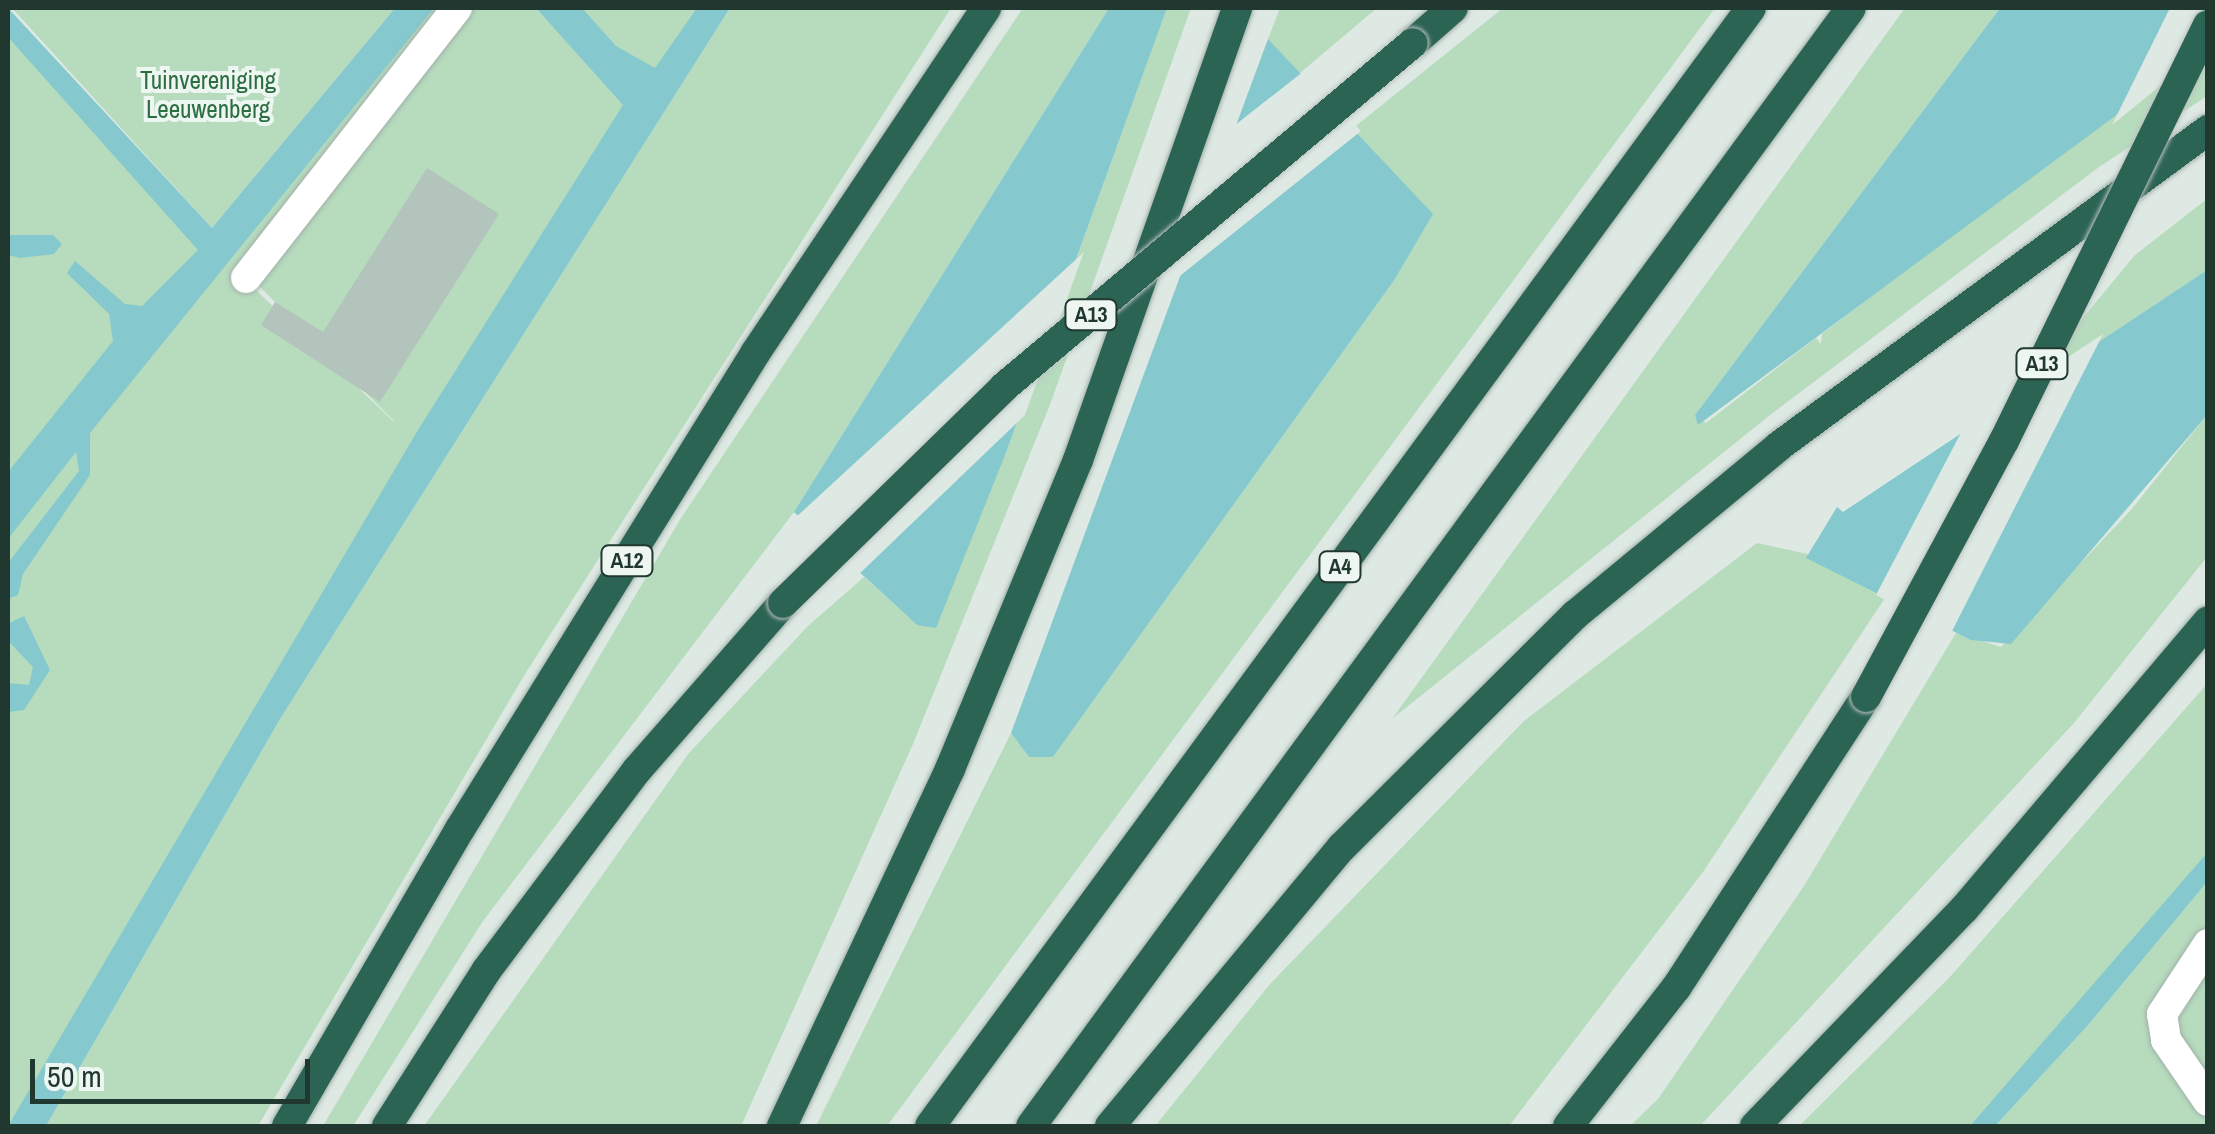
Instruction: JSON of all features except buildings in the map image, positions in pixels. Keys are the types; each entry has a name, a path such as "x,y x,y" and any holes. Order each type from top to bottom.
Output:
{"highway":[{"name":"A12","path":"288,1126 460,829 756,352 986,8"},
{"path":"782,1126 950,769 1078,460 1238,8"},
{"name":"A13","path":"386,1126 486,972 625,785 783,603 1004,388 1453,8"},
{"name":"A4","path":"930,1126 1751,8"},
{"path":"1030,1126 1852,8"},
{"name":"A13","path":"1568,1126 1687,972 1866,697 2004,441 2208,25"},
{"path":"1110,1126 1342,847 1575,614 1779,446 2208,130"},
{"path":"1755,1126 1964,909 2208,621"}],"lane":[{"path":"246,278 457,8"},
{"path":"2208,944 2162,1014 2166,1040 2208,1101"}],"green space":[{"name":"Tuinvereniging Leeuwenberg","path":"12,8 395,8 212,228"},
{"path":"418,8 716,8 31,1126 8,1126 8,21 217,252","holes":["241,268 394,422 237,272"]},
{"path":"730,8 951,8 525,674 258,1126 46,1126 280,719"},
{"path":"1023,8 1109,8 794,512 483,921 353,1126 323,1126 681,518"},
{"path":"1167,8 1191,8 1051,402 913,744 741,1126 424,1126 689,753 808,626 864,577 917,625 1007,450"},
{"path":"1280,8 1377,8 1300,73 1268,39"},
{"path":"1503,8 1715,8 887,1126 816,1126 1011,733 1029,757 1053,757 1395,279 1432,215 1352,129"},
{"path":"1905,8 2000,8 1695,415 1706,423 1816,338 1821,344 1822,334 2207,40 2207,96 2099,167 1770,415 1392,719"},
{"path":"2207,199 2207,270 2019,395 2135,255"},
{"path":"2207,415 2207,557 2074,723 1700,1126 1630,1126 1658,1099 1804,886 1956,633 2001,647 2131,510"},
{"path":"1757,543 1812,555 1887,595 1703,872 1509,1126 1155,1126 1271,983 1524,721"},
{"path":"2207,684 2207,853 2070,1019 1970,1126 1799,1126 1949,978"},
{"path":"2207,882 2207,1126 1995,1126 2089,1024"}],"water":[{"path":"8,8 212,228 395,8 434,8 90,433 90,475 23,574 18,595 8,599 8,563 79,471 76,452 8,539 8,472 113,341 109,314 67,273 75,261 125,304 142,306 198,250 8,37"},
{"path":"536,8 582,8 616,46 655,68 697,8 730,8 280,719 46,1126 8,1126 418,430 623,105"},
{"path":"1109,8 1167,8 1007,450 936,628 917,625 794,512"},
{"path":"2000,8 2207,8 2130,105 1698,425 1695,415"},
{"path":"1268,39 1433,214 1395,279 1053,757 1029,757 1011,733"},
{"path":"8,235 53,235 62,244 54,254 20,258 8,255"},
{"path":"2207,270 2207,415 2011,644 1971,640 1806,558 1837,507 1843,512"},
{"path":"24,616 50,670 24,710 8,712 8,683 29,685 33,667 10,643 9,623"},
{"path":"2207,853 2207,882 2089,1024 1995,1126 1970,1126"}],"pier":[{"path":"2170,8 2208,8 2208,47 2112,125"},
{"path":"1304,71 1361,131 1176,279 1230,129"},
{"path":"1084,252 1025,415 856,577 794,519"},
{"path":"2103,334 1950,635 1876,595 1965,425"}]}
